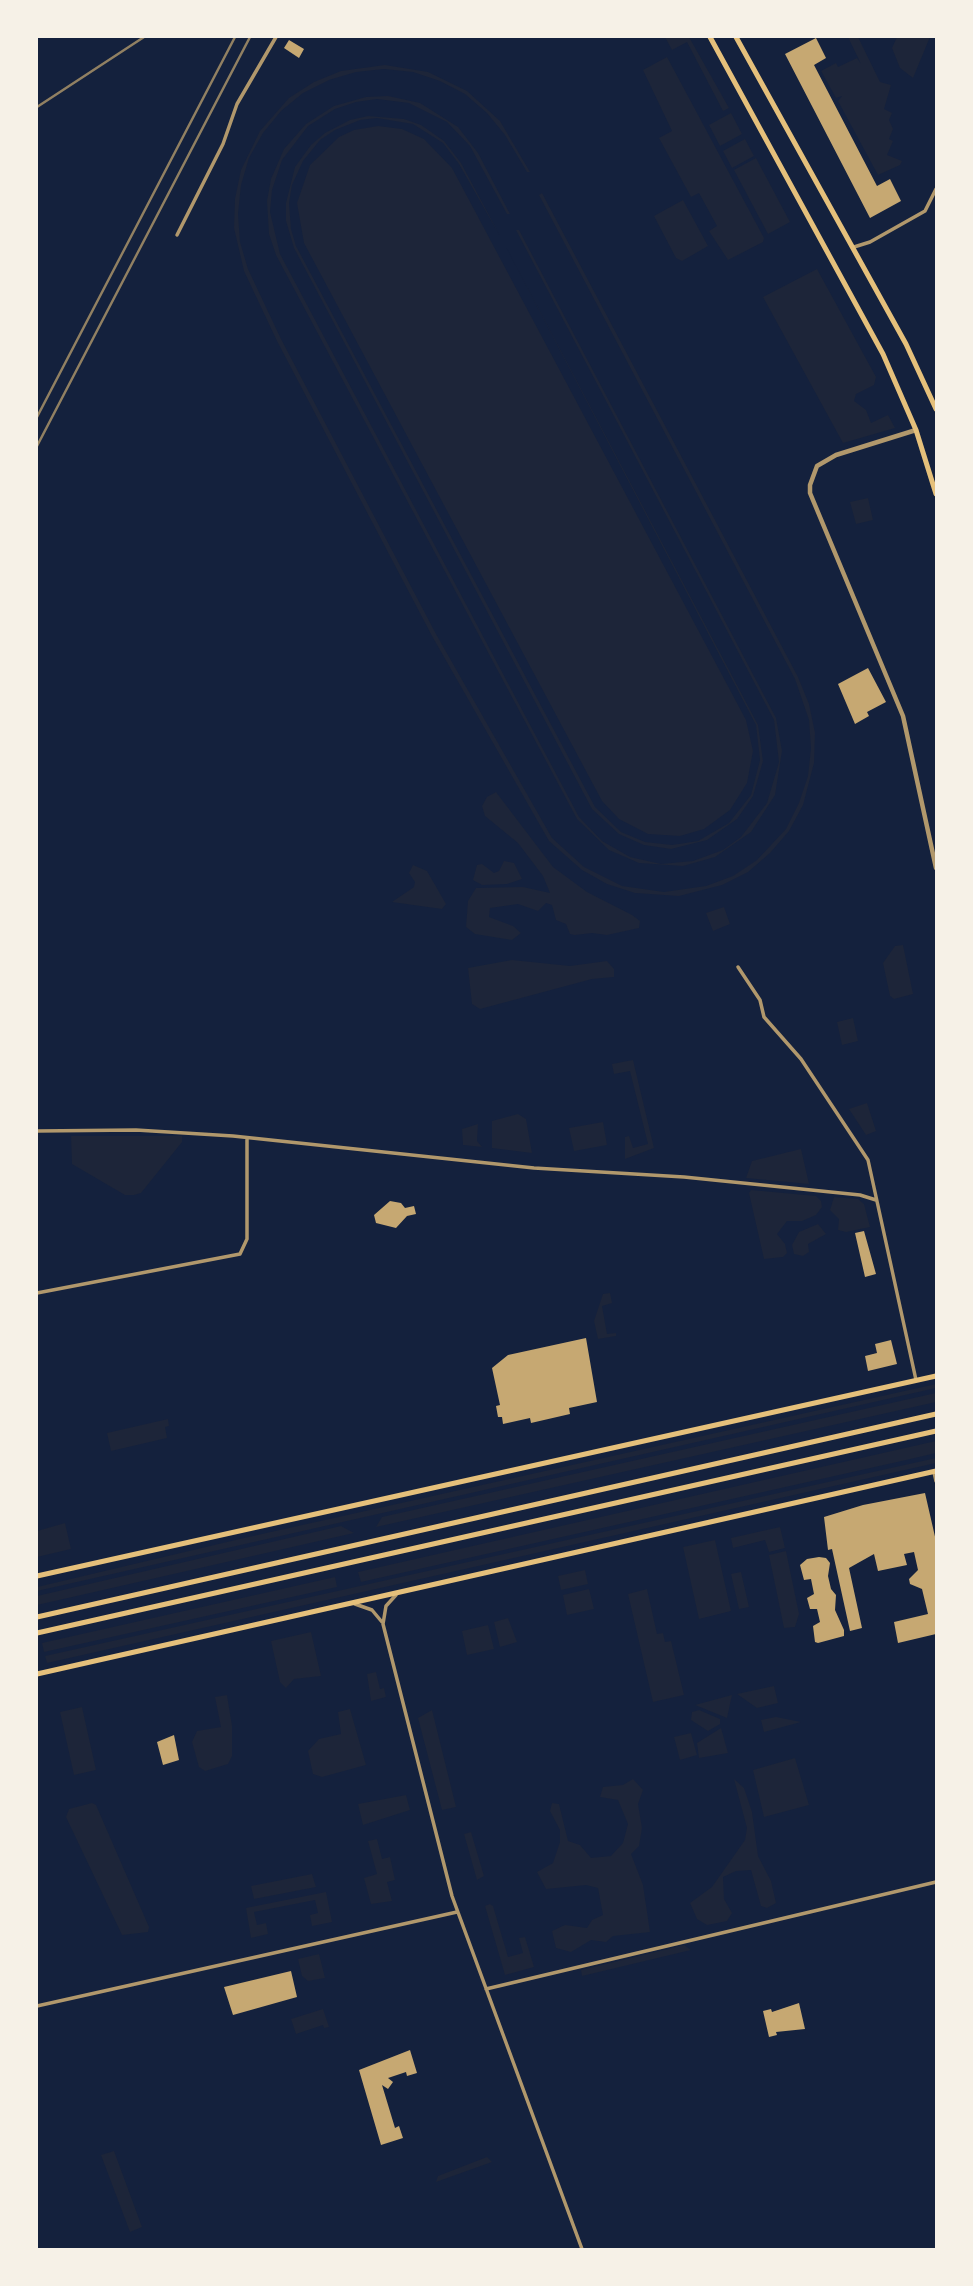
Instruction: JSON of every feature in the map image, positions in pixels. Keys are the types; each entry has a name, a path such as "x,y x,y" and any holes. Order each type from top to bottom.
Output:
{"main road":[{"path":"710,37 883,354 916,430 936,494"},
{"path":"736,37 854,247 936,406"},
{"path":"37,1576 936,1376"},
{"path":"37,1617 936,1414"},
{"path":"37,1633 936,1431"},
{"path":"37,1674 935,1471"}],"street":[{"path":"177,235 223,144 237,104 276,37"},
{"path":"854,247 870,242 929,206 936,189"},
{"path":"916,430 836,455 817,466 810,485 903,716 936,868"},
{"path":"738,967 760,1000 764,1017 801,1059 865,1155 916,1380"},
{"path":"37,1131 136,1130 247,1138 534,1168 684,1177 860,1195 876,1199"},
{"path":"37,1293 240,1254 247,1239 247,1138"},
{"path":"935,1471 936,1481"},
{"path":"383,1624 386,1606 397,1594"},
{"path":"354,1604 372,1610 383,1624 457,1912 582,2249"},
{"path":"486,1989 936,1882"},
{"path":"37,2006 457,1912"}],"shaded area":[{"path":"665,37 689,37 729,108 723,111 687,42 672,50"},
{"path":"848,37 858,37 880,82 891,85 884,109 892,113 889,120 893,129 889,139 893,141 887,155 902,161 900,165 878,175 838,101 842,96 836,98 821,71 836,63 838,67 857,58 861,64"},
{"path":"897,37 930,37 913,78 900,68 892,48"},
{"path":"667,57 764,238 763,242 728,260 709,231 717,226 699,193 691,197 659,138 672,131 643,70"},
{"path":"385,65 428,72 467,91 500,121 530,172 527,172 505,135 487,113 465,94 440,81 413,72 384,69 356,72 329,80 303,93 281,111 263,133 249,158 241,185 238,214 240,242 248,269 281,339 436,634 552,838 584,867 622,886 664,892 706,886 733,876 757,860 786,829 808,776 811,748 809,720 795,679 539,195 542,193 798,677 809,704 815,733 814,763 803,805 789,831 770,853 748,872 722,885 679,896 635,893 607,884 582,870 549,841 432,636 277,341 244,271 234,228 235,199 241,170 260,131 289,98 314,82 341,71"},
{"path":"388,96 420,103 458,127 478,153 510,214 507,214 470,146 447,122 409,103 377,99 356,102 335,109 308,126 282,160 272,190 270,212 280,254 579,817 602,841 630,857 661,864 693,861 723,850 741,837 767,803 779,762 774,720 516,230 519,230 776,718 782,751 775,795 751,832 715,857 683,866 639,863 609,850 577,819 276,255 269,234 267,201 271,179 284,149 306,124 334,106 366,97"},
{"path":"731,113 742,134 720,146 709,125"},
{"path":"368,116 404,119 421,125 444,141 461,163 500,236 459,164 443,143 413,124 377,118 360,120 335,130 320,140 303,161 292,185 289,203 291,229 296,246 595,807 621,832 645,842 672,845 698,841 729,823 751,795 760,760 756,725 506,247 758,725 763,761 753,796 737,819 707,840 671,849 644,845 619,834 592,809 294,248 286,221 286,203 295,167 311,145 325,133 350,120"},
{"path":"378,126 402,129 424,139 452,168 746,720 753,751 747,783 730,810 704,829 680,836 648,834 619,819 602,801 304,243 297,203 310,165 339,137 354,130"},
{"path":"745,139 754,156 732,168 723,151"},
{"path":"756,158 790,222 768,234 734,170"},
{"path":"683,200 708,246 682,261 676,258 654,216"},
{"path":"817,269 876,377 874,385 856,394 854,401 866,410 871,423 888,415 895,428 843,443 763,297"},
{"path":"868,498 873,520 856,524 850,502"},
{"path":"496,792 553,867 587,892 632,915 640,921 639,928 607,935 570,934 566,924 556,920 552,905 546,903 538,911 518,904 490,908 489,917 513,926 521,933 512,940 475,934 466,927 468,901 476,888 523,887 550,893 543,876 518,843 485,816 482,806 487,797"},
{"path":"504,861 514,863 522,879 507,884 482,885 473,880 477,865 482,864 494,873 499,871"},
{"path":"413,865 427,871 446,904 442,909 392,902 414,887 415,882 409,873"},
{"path":"724,907 730,924 713,931 706,913"},
{"path":"903,945 913,994 894,999 890,996 883,963 895,946"},
{"path":"512,960 570,966 607,961 614,969 614,977 592,979 480,1009 472,1004 468,968"},
{"path":"853,1018 858,1041 842,1045 837,1022"},
{"path":"633,1060 654,1148 625,1159 625,1137 629,1136 633,1148 648,1144 630,1071 614,1074 612,1064"},
{"path":"867,1103 876,1131 866,1135 849,1109"},
{"path":"518,1114 526,1119 532,1153 492,1148 492,1121"},
{"path":"603,1122 607,1145 574,1151 569,1128"},
{"path":"478,1124 477,1141 482,1147 463,1145 462,1129"},
{"path":"71,1136 182,1136 182,1142 141,1193 125,1195 72,1164"},
{"path":"801,1149 809,1184 746,1178 752,1161"},
{"path":"751,1190 816,1196 821,1201 822,1207 816,1215 802,1221 787,1221 777,1234 785,1244 787,1253 783,1257 764,1259 749,1193"},
{"path":"834,1197 858,1199 864,1204 870,1227 846,1232 838,1230 839,1219 830,1210"},
{"path":"818,1224 826,1234 808,1244 809,1252 803,1256 794,1254 792,1245 799,1232"},
{"path":"610,1293 612,1303 602,1306 607,1334 616,1333 616,1336 598,1339 594,1321 603,1294"},
{"path":"936,1384 936,1388 37,1591 37,1587 244,1538"},
{"path":"936,1393 936,1402 376,1527 382,1517"},
{"path":"168,1419 169,1426 165,1427 167,1438 111,1451 107,1433"},
{"path":"936,1441 936,1453 906,1460 361,1582 358,1572"},
{"path":"936,1458 936,1463 47,1663 45,1656"},
{"path":"65,1523 71,1549 37,1557 37,1531"},
{"path":"341,1526 354,1533 37,1605 37,1596"},
{"path":"780,1527 785,1548 769,1552 765,1540 733,1548 731,1538"},
{"path":"715,1540 731,1611 699,1619 683,1547"},
{"path":"786,1551 799,1614 795,1627 784,1628 769,1555"},
{"path":"585,1570 588,1584 561,1590 558,1576"},
{"path":"741,1572 749,1607 739,1609 731,1574"},
{"path":"335,1577 337,1587 44,1652 42,1643"},
{"path":"589,1589 594,1609 567,1615 563,1595"},
{"path":"647,1589 657,1634 663,1633 665,1642 671,1641 684,1695 653,1702 628,1594"},
{"path":"508,1618 517,1642 500,1647 494,1622"},
{"path":"488,1625 494,1649 467,1655 462,1631"},
{"path":"311,1632 321,1676 294,1679 286,1688 280,1682 271,1641"},
{"path":"376,1672 380,1689 384,1688 386,1697 371,1701 367,1674"},
{"path":"774,1686 778,1703 757,1708 737,1694"},
{"path":"227,1695 232,1726 232,1756 228,1764 205,1771 199,1767 192,1742 197,1731 221,1727 215,1697"},
{"path":"732,1695 727,1718 695,1705"},
{"path":"82,1707 96,1770 74,1775 60,1712"},
{"path":"350,1709 366,1765 322,1777 313,1774 308,1751 319,1739 341,1734 338,1712"},
{"path":"432,1710 456,1807 442,1810 418,1718"},
{"path":"699,1710 720,1719 720,1724 708,1731 691,1720 692,1712"},
{"path":"776,1717 801,1722 764,1732 761,1720"},
{"path":"721,1728 728,1753 699,1758 697,1743"},
{"path":"691,1733 697,1755 680,1760 674,1737"},
{"path":"795,1758 809,1805 764,1817 753,1770"},
{"path":"633,1779 643,1790 638,1804 642,1828 639,1846 631,1854 643,1885 650,1932 613,1936 606,1942 591,1940 571,1952 556,1948 552,1931 565,1925 587,1928 592,1920 603,1915 598,1888 586,1885 546,1889 537,1872 553,1863 560,1842 560,1830 550,1811 552,1803 559,1804 568,1841 580,1845 591,1858 611,1856 623,1843 628,1824 618,1800 600,1797 603,1787 623,1785"},
{"path":"734,1779 744,1788 752,1812 758,1856 771,1881 776,1903 767,1908 761,1906 751,1870 736,1871 723,1877 724,1899 732,1913 727,1921 707,1925 697,1919 690,1903 712,1887 745,1840 747,1828"},
{"path":"406,1795 410,1810 363,1825 358,1804"},
{"path":"92,1803 96,1805 149,1927 148,1932 122,1935 66,1817 69,1809"},
{"path":"471,1832 484,1876 477,1880 464,1834"},
{"path":"377,1839 382,1859 390,1857 395,1880 387,1882 392,1901 371,1904 364,1878 377,1874 368,1841"},
{"path":"312,1874 316,1887 254,1899 251,1886"},
{"path":"326,1892 332,1922 312,1926 310,1915 318,1913 315,1900 254,1912 257,1925 266,1923 268,1934 251,1938 246,1908"},
{"path":"485,1906 493,1906 508,1957 523,1953 519,1938 525,1937 534,1967 505,1975"},
{"path":"684,1945 691,1950 582,1976 581,1970"},
{"path":"319,1954 325,1978 308,1981 302,1976 298,1959"},
{"path":"323,2009 329,2027 324,2028 323,2025 296,2034 291,2019"},
{"path":"114,2151 142,2227 130,2232 101,2155"},
{"path":"487,2157 492,2162 436,2182 438,2176"}],"building":[{"path":"816,38 826,58 814,65 877,186 890,179 901,201 870,218 785,54"},
{"path":"289,40 304,49 299,58 284,48"},
{"path":"868,668 886,702 867,712 869,716 855,724 838,684"},
{"path":"390,1201 401,1203 405,1208 414,1206 416,1214 407,1216 396,1228 376,1223 374,1215"},
{"path":"864,1231 876,1274 865,1277 855,1233"},
{"path":"586,1338 597,1402 569,1408 570,1414 531,1423 530,1418 503,1424 502,1417 498,1417 496,1406 500,1405 492,1368 508,1355"},
{"path":"891,1340 897,1364 868,1371 865,1356 877,1353 875,1344"},
{"path":"925,1493 936,1541 936,1634 898,1643 894,1622 928,1614 922,1589 910,1584 909,1579 918,1570 914,1552 904,1554 907,1565 878,1571 874,1554 849,1568 862,1628 850,1631 832,1549 828,1550 824,1517 863,1505"},
{"path":"826,1558 830,1563 828,1576 831,1589 836,1595 835,1610 844,1636 818,1643 815,1642 813,1626 820,1622 817,1609 810,1609 807,1598 814,1594 811,1579 804,1580 800,1565 807,1559"},
{"path":"174,1735 179,1760 163,1765 157,1742"},
{"path":"291,1971 297,1997 233,2015 224,1987"},
{"path":"799,2003 805,2029 776,2032 777,2035 769,2037 763,2011 771,2009 772,2012"},
{"path":"410,2050 417,2073 407,2076 406,2072 388,2078 393,2082 388,2089 382,2085 395,2128 399,2126 403,2138 381,2145 359,2070"}],"railway":[{"path":"37,107 144,37"},
{"path":"37,417 235,37"},
{"path":"37,446 250,37"}]}
